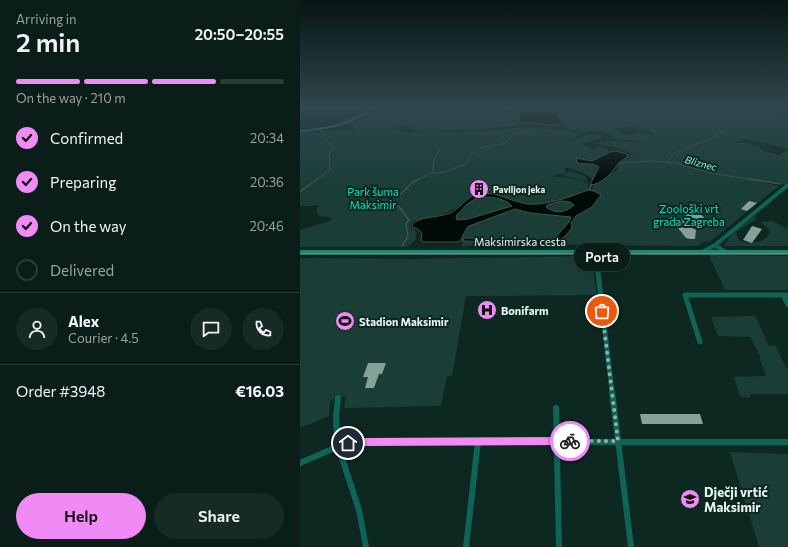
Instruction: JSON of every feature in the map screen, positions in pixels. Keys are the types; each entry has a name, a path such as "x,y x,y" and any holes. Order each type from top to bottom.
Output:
{"main road":[{"name":"Maksimirska cesta","path":"300,252 788,252"}],"street":[{"path":"704,251 715,245 788,185"},
{"path":"715,245 724,251"},
{"path":"595,251 631,547"},
{"path":"700,342 685,295 786,295 788,305"},
{"path":"338,398 335,414 339,446 362,520 366,547"},
{"path":"556,408 559,547"},
{"path":"466,547 478,441"},
{"path":"300,463 339,446 358,442 788,442"}],"green space":[{"path":"300,134 583,134 576,136 574,139 561,141 575,140 587,135 595,134 602,138 582,144 594,149 600,146 609,150 606,154 591,162 598,167 593,180 586,174 565,167 565,173 552,176 578,179 587,182 589,187 588,190 590,190 618,169 618,165 630,155 634,155 626,151 596,143 609,141 653,143 616,139 608,134 632,135 647,134 652,136 652,134 788,134 788,149 745,140 734,143 747,143 759,146 763,151 779,155 788,150 788,185 756,181 779,186 709,242 706,241 698,246 481,244 462,247 462,242 451,213 468,198 456,208 443,214 413,221 410,225 417,233 415,241 407,247 300,247 300,230 333,220 327,216 322,217 318,215 316,209 319,206 300,206"},
{"path":"570,171 585,176 588,181 560,175"},
{"path":"755,215 756,219 736,232 739,241 752,243 764,240 770,233 761,222 772,221 788,229 788,246 724,246 732,233"},
{"path":"711,255 788,256 788,290 725,290 710,258"},
{"path":"592,256 597,295 466,296 452,376 447,376 441,406 344,408 346,396 330,400 329,416 300,428 300,258 412,259"},
{"path":"755,316 769,346 775,345 788,371 788,394 750,394 750,398 740,396 734,377 766,376 760,359 761,358 750,337 718,336 711,317"},
{"path":"730,452 788,454 788,547 759,547"}],"shaded area":[{"path":"616,151 627,154 628,156 619,163 610,174 598,183 590,185 599,167 577,163 576,158 592,161 610,152"},
{"path":"588,190 594,191 601,195 592,207 576,216 571,223 572,227 569,232 556,242 463,241 464,238 554,239 569,222 571,217 530,213 515,209 469,226 458,242 423,242 421,240 422,234 419,230 413,227 412,224 425,218 450,213 477,194 484,193 497,195 528,204 543,204","holes":["478,197 492,197 500,199 512,206 468,219 457,220 456,216 467,204","561,201 570,202 574,205 567,210 560,212 553,211 546,207 547,205"]}],"building":[{"path":"749,201 757,203 747,211 741,209"},
{"path":"695,208 708,222 688,226 696,230 695,239 686,238 675,224 668,220 673,216 679,219 688,218 682,209"},
{"path":"752,226 762,229 752,243 743,240"},
{"path":"368,363 386,363 382,374 379,374 374,388 365,388 368,377 363,377"},
{"path":"640,414 700,414 703,424 642,424"}],"waterway":[{"path":"316,180 330,170 329,154 335,148 326,141 323,135 325,134"},
{"path":"419,179 429,174 444,172 465,164 472,154 481,148 506,143 514,134 516,134"},
{"path":"687,148 713,138 719,134"},
{"path":"433,172 434,160 440,148"},
{"path":"666,162 676,152 684,149"},
{"name":"Bliznec","path":"619,163 650,161 675,163 716,174 756,180"},
{"path":"300,192 317,179"},
{"path":"398,197 412,183 419,179"},
{"name":"Bliznec","path":"749,179 780,184"},
{"path":"589,190 591,185"},
{"path":"397,204 409,220 406,224 408,236 402,246"}],"tram line":[{"path":"300,254 788,254"}],"way so far":[{"path":"570,441 618,441 602,311"}],"place":[{"name":"Paviljon jeka","path":"479,189"},
{"name":"Bonifarm","path":"487,310"},
{"name":"Porta","path":"602,311"},
{"name":"Stadion Maksimir","path":"345,321"},
{"name":"Dječji vrtić Maksimir","path":"690,499"}],"route":[{"path":"348,443 570,441"}],"park label":[{"name":"Park šuma Maksimir","path":"373,197"},
{"name":"Zoološki vrt grada Zagreba","path":"689,214"}]}
